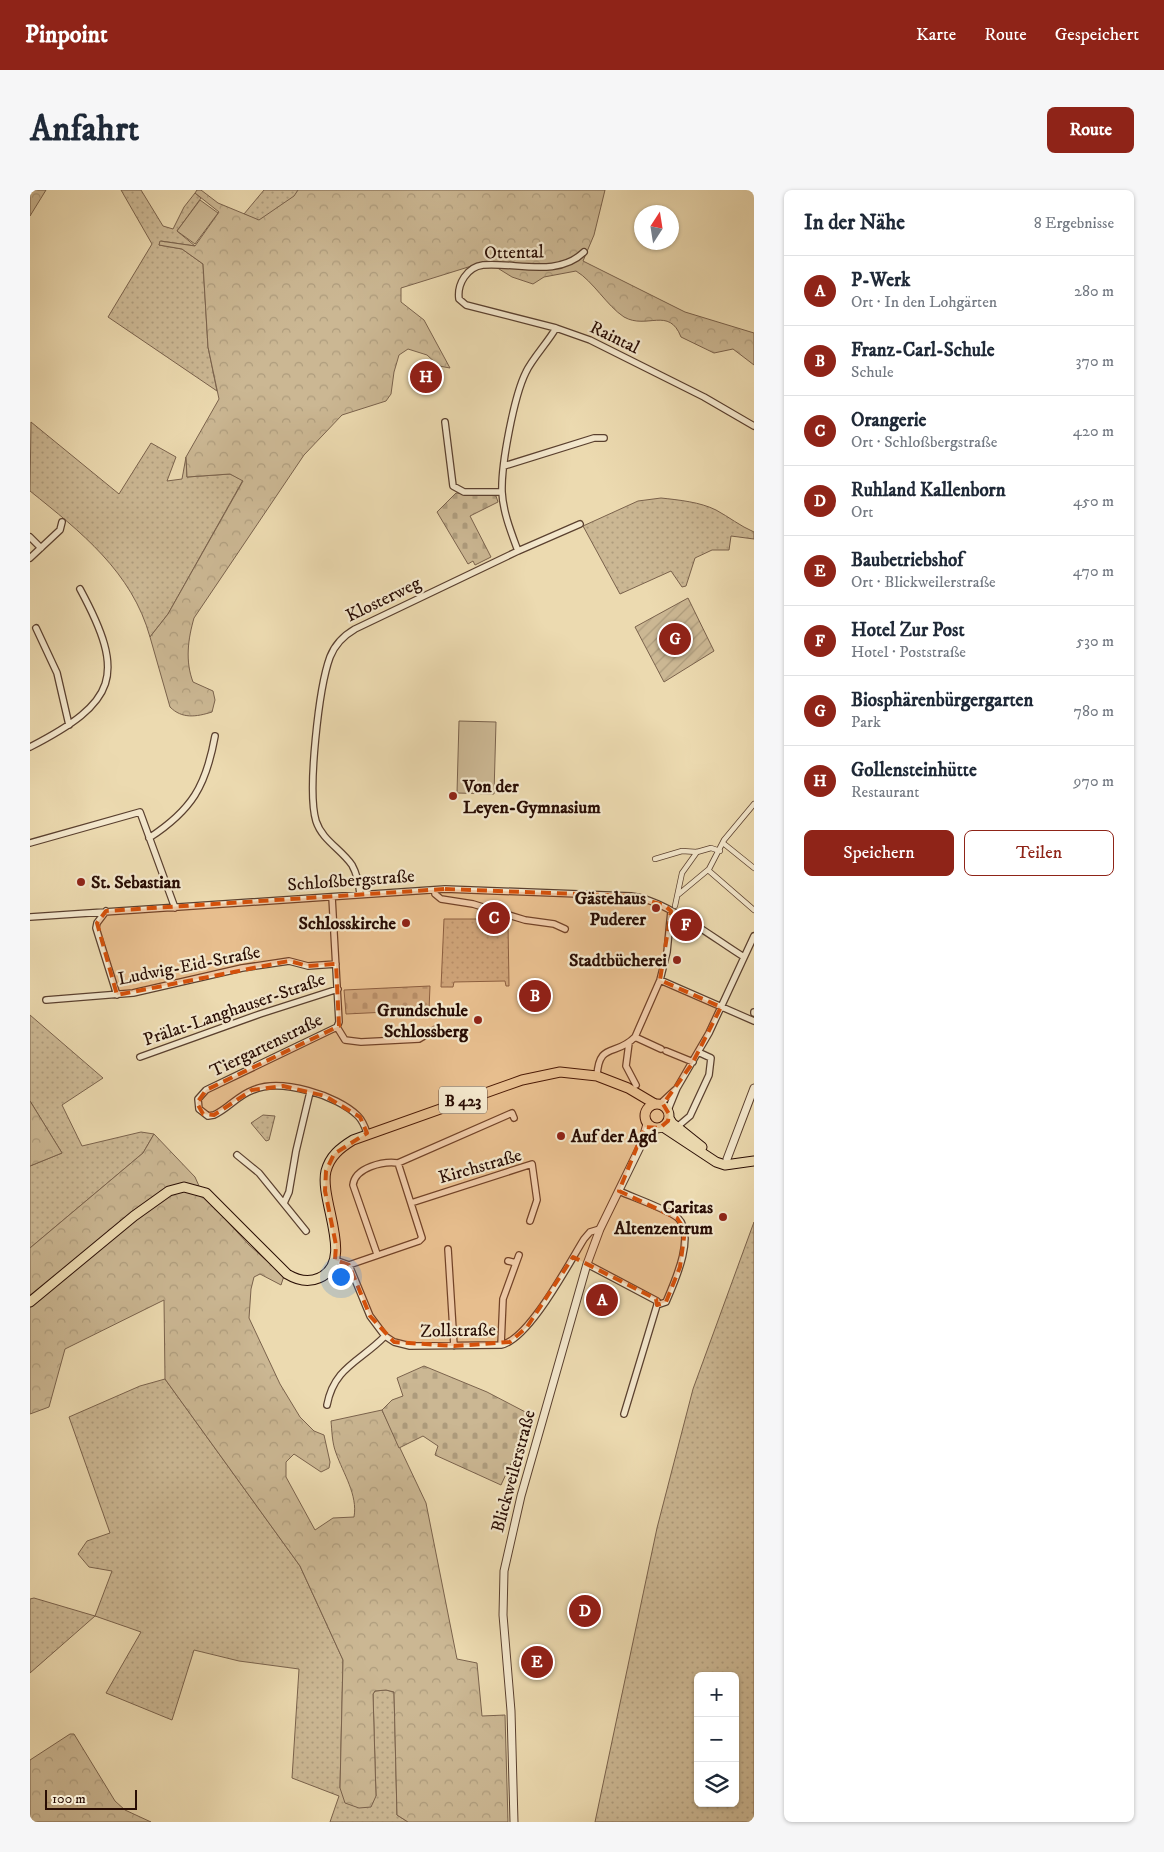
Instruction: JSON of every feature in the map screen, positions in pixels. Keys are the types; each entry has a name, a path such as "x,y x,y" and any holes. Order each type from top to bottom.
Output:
{"main road":[{"name":"B 423","path":"336,1260 336,1245 325,1191 326,1171 339,1149 367,1133 542,1075 569,1072 597,1076 636,1089 663,1109 677,1126 706,1150 729,1163"},
{"path":"636,1089 646,1110 645,1117 655,1126 668,1128 700,1154 729,1163 754,1161"},
{"path":"646,1110 663,1109 655,1126"},
{"path":"30,1302 158,1197 178,1187 192,1187 206,1193 287,1274 306,1281 324,1275 336,1260"}],"street":[{"name":"Ottental","path":"459,296 465,276 475,267 483,265 520,267 562,265 571,262 584,252"},
{"name":"Raintal","path":"459,296 462,303 466,305 556,328 607,349 704,397 754,426"},
{"path":"518,551 508,521 502,492 504,466 511,425 526,371 556,328"},
{"path":"445,422 453,486 464,492 502,492"},
{"path":"504,466 594,438 604,438"},
{"path":"30,558 60,530 62,522"},
{"name":"Klosterweg","path":"360,894 356,874 352,866 320,829 314,811 318,726 330,658 339,641 355,629 518,551 580,524"},
{"path":"30,537 41,548"},
{"path":"30,747 69,725 99,697 105,688 109,671 108,656 103,639 80,589"},
{"path":"36,628 57,673 69,725"},
{"path":"149,838 183,812 198,792 207,773 215,736"},
{"path":"679,894 708,870 723,843 754,804"},
{"path":"30,843 140,812 175,908"},
{"path":"723,843 754,868"},
{"path":"655,859 682,850 697,852 711,848 720,851"},
{"path":"597,1076 598,1061 604,1052 629,1043 635,1037 660,980 668,952 673,909 679,894 682,873 697,852"},
{"path":"708,870 754,910"},
{"path":"434,890 435,894 441,899 472,904 525,920 554,924 565,929"},
{"name":"Schloßbergstraße","path":"30,917 434,890 598,895 646,898 664,905 673,909 744,957"},
{"name":"Tiergartenstraße","path":"332,897 338,989 337,1027 206,1090 200,1095 198,1103 199,1109 203,1114 214,1115 245,1093 258,1088 283,1086 335,1100 360,1118 367,1133"},
{"path":"106,911 97,923 96,928 117,995"},
{"path":"663,1109 693,1062 744,957 752,948 754,936"},
{"name":"Ludwig-Eid-Straße","path":"46,1000 117,995 242,968 289,961 308,966 336,964"},
{"path":"660,980 754,1021"},
{"name":"Prälat-Langhauser-Straße","path":"140,1058 260,1014 338,989"},
{"path":"337,1027 345,1040 361,1042 419,1039 436,1029"},
{"path":"635,1037 693,1062"},
{"path":"629,1043 626,1066 636,1089"},
{"path":"677,1126 690,1114 712,1064 712,1058 698,1052"},
{"path":"729,1163 754,1088"},
{"path":"284,1203 289,1192 294,1160 310,1092"},
{"path":"377,1254 354,1185 354,1180 362,1171 390,1162 398,1163 512,1113 514,1118"},
{"name":"Blickweilerstraße","path":"514,1822 511,1711 503,1615 504,1571 522,1496 587,1264 600,1229 641,1145 655,1126"},
{"path":"237,1156 259,1174 306,1231"},
{"path":"336,1260 348,1265 377,1254 419,1242 422,1238 398,1163"},
{"name":"Kirchstraße","path":"411,1203 532,1164 537,1200 530,1221"},
{"path":"619,1191 679,1219 685,1230 680,1266 666,1302 657,1305"},
{"name":"Zollstraße","path":"348,1265 370,1316 386,1336 402,1345 501,1345 510,1342 528,1327 584,1239 590,1232 600,1229"},
{"path":"448,1249 454,1346"},
{"path":"501,1345 503,1299 519,1255"},
{"path":"508,1261 516,1264"},
{"path":"587,1264 655,1298 657,1305 624,1414"},
{"path":"327,1405 331,1387 339,1375 386,1336"}],"highlighted area":[{"path":"445,889 631,896 664,905 671,911 660,980 721,1007 692,1064 663,1104 669,1114 668,1121 660,1128 645,1127 619,1191 677,1218 685,1230 680,1267 666,1302 657,1305 656,1299 573,1257 527,1327 510,1342 454,1346 394,1342 370,1316 349,1265 335,1260 336,1245 325,1191 326,1171 334,1154 367,1133 360,1117 325,1096 283,1086 252,1090 214,1115 203,1114 197,1103 206,1090 339,1026 336,964 308,966 289,961 117,995 97,923 106,911"}],"green space":[{"path":"30,190 46,190 30,216"},
{"path":"121,190 141,190 163,226 173,229 184,207 195,193 201,198 177,231 195,246 161,241 159,245 182,249 203,264 208,347 217,391 108,317 152,244"},
{"path":"197,190 201,190 218,203 259,220 294,196 298,190 605,190 594,235 583,261 685,312 754,333 754,365 733,349 714,353 681,337 676,328 664,320 641,321 624,317 576,271 544,277 533,284 512,277 491,264 478,264 401,288 401,302 424,320 450,368 439,366 427,355 408,349 399,355 391,394 386,401 342,415 304,455 194,618 188,650 190,674 193,682 213,691 215,700 212,712 195,716 179,714 170,707 150,637 168,614 243,481 230,474 187,477 186,457 219,399 208,347 203,264 182,249 159,245 160,241 195,246 219,212 195,193"},
{"path":"264,190 298,190 295,196 259,221 244,214"},
{"path":"200,200 218,213 195,244 177,231"},
{"path":"31,422 119,494 151,443 176,457 167,481 182,479 186,457 187,477 230,474 243,480 168,614 150,637 142,614 118,573 86,538 30,491"},
{"path":"456,493 496,496 498,502 470,516 491,557 475,565 473,561 468,564 437,512"},
{"path":"661,498 710,507 754,532 754,539 731,536 729,550 712,550 695,558 686,586 682,587 671,571 620,594 583,526 638,501"},
{"path":"688,598 714,651 664,682 635,627"},
{"path":"459,721 496,722 494,794 457,793"},
{"path":"444,919 479,919 479,923 508,924 509,986 506,986 505,981 454,982 453,987 441,987"},
{"path":"430,986 429,1010 346,1014 344,990"},
{"path":"30,1015 103,1078 62,1105 82,1146 141,1132 154,1134 143,1153 30,1248 30,1166 62,1153 30,1101"},
{"path":"30,1101 62,1153 30,1166"},
{"path":"263,1115 275,1116 269,1140 266,1141 251,1123"},
{"path":"154,1134 195,1177 203,1195 249,1245 284,1276 281,1285 260,1274 254,1277 251,1289 249,1318 280,1384 300,1417 314,1431 324,1435 330,1462 329,1468 321,1472 294,1454 286,1462 286,1477 315,1530 333,1518 354,1517 355,1509 352,1492 335,1449 331,1421 382,1410 426,1503 457,1659 477,1663 482,1716 505,1715 508,1822 408,1822 397,1815 394,1692 386,1690 375,1691 373,1694 376,1796 371,1807 359,1808 345,1803 340,1788 343,1660 300,1566 165,1379 164,1300 65,1349 49,1407 30,1414 30,1248 143,1153"},
{"path":"754,1222 754,1822 595,1822 657,1528 693,1389"},
{"path":"424,1366 487,1392 533,1416 501,1485 435,1455 438,1446 423,1436 399,1448 382,1410 392,1400 403,1396 397,1378"},
{"path":"165,1379 300,1566 343,1660 340,1788 376,1796 373,1694 375,1691 386,1690 394,1692 397,1815 408,1822 330,1822 339,1796 292,1778 299,1669 239,1661 194,1650 172,1720 106,1693 141,1632 95,1616 112,1571 89,1567 78,1554 87,1541 110,1533 69,1417 140,1386"},
{"path":"34,1598 95,1616 30,1673 30,1599"},
{"path":"70,1734 74,1734 115,1801 125,1810 151,1822 30,1822 30,1760"}],"place":[{"name":"Gollensteinhütte","path":"426,377"},
{"name":"Biosphärenbürgergarten","path":"675,639"},
{"name":"Von der Leyen-Gymnasium","path":"453,796"},
{"name":"St. Sebastian","path":"81,882"},
{"name":"Gästehaus Puderer","path":"656,908"},
{"name":"Orangerie","path":"494,918"},
{"name":"Schlosskirche","path":"406,923"},
{"name":"Hotel Zur Post","path":"686,925"},
{"name":"Stadtbücherei","path":"677,960"},
{"name":"Franz-Carl-Schule","path":"535,996"},
{"name":"Grundschule Schlossberg","path":"478,1020"},
{"name":"Auf der Agd","path":"561,1136"},
{"name":"Caritas Altenzentrum","path":"723,1217"},
{"name":"P-Werk","path":"602,1300"},
{"name":"Ruhland Kallenborn","path":"585,1611"},
{"name":"Baubetriebshof","path":"537,1662"}]}
